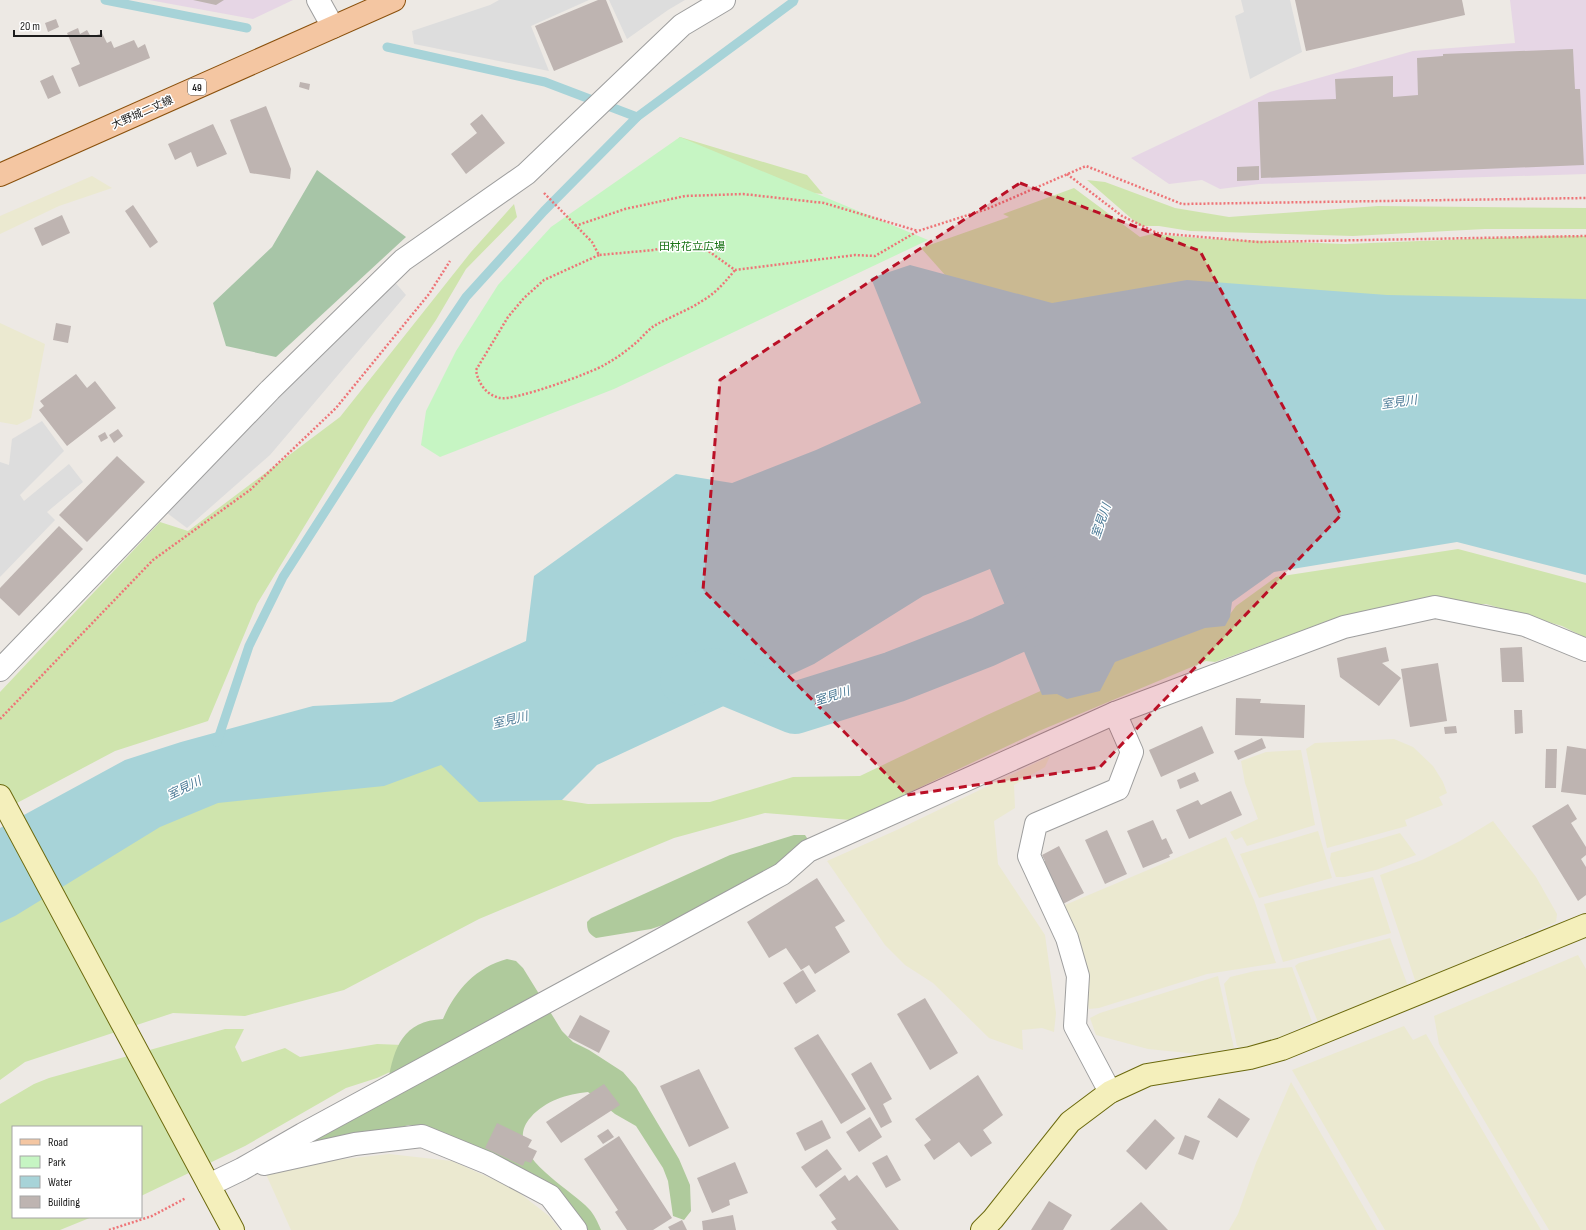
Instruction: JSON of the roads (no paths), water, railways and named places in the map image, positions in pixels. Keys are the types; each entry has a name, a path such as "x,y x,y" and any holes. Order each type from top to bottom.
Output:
{"main road":[{"name":"大野城二丈線","path":"0,175 394,0"}],"street":[{"path":"318,0 333,27"},
{"path":"0,670 270,390 403,260 526,174 682,25 724,0"},
{"path":"242,1169 303,1134 782,874 808,851 1115,713 1344,627 1435,607 1525,625 1586,650"},
{"path":"1110,1092 1075,1026 1078,976 1067,938 1029,856 1036,824 1118,789 1132,752 1115,713"},
{"path":"0,796 233,1230"},
{"path":"992,1226 1070,1122 1110,1092 1147,1075 1250,1058 1282,1049 1586,924"},
{"path":"206,1179 242,1169 354,1144 422,1136 488,1163 550,1196 576,1230"}],"water":[{"path":"910,265 1052,303 1187,280 1387,295 1586,299 1586,575 1457,542 1274,572 1232,602 1230,617 1225,626 1205,628 1115,662 1100,691 1067,699 1057,694 1042,695 990,569 923,596 814,664 597,765 562,800 479,802 441,765 384,786 218,803 160,827 15,916 0,923 0,828 125,760 181,742 313,706 392,702 526,641 534,576 676,474 732,483 816,450 921,403 871,278"}],"waterway":[{"path":"105,0 247,28"},
{"path":"217,742 249,646 283,577 396,401 466,297 544,211 637,117 794,0"},
{"path":"387,47 545,82 637,117"},
{"name":"室見川","path":"686,680 713,674 795,708 894,677 983,642 1031,620 1066,580"}],"park label":[{"name":"田村花立広場","path":"692,246"}]}
